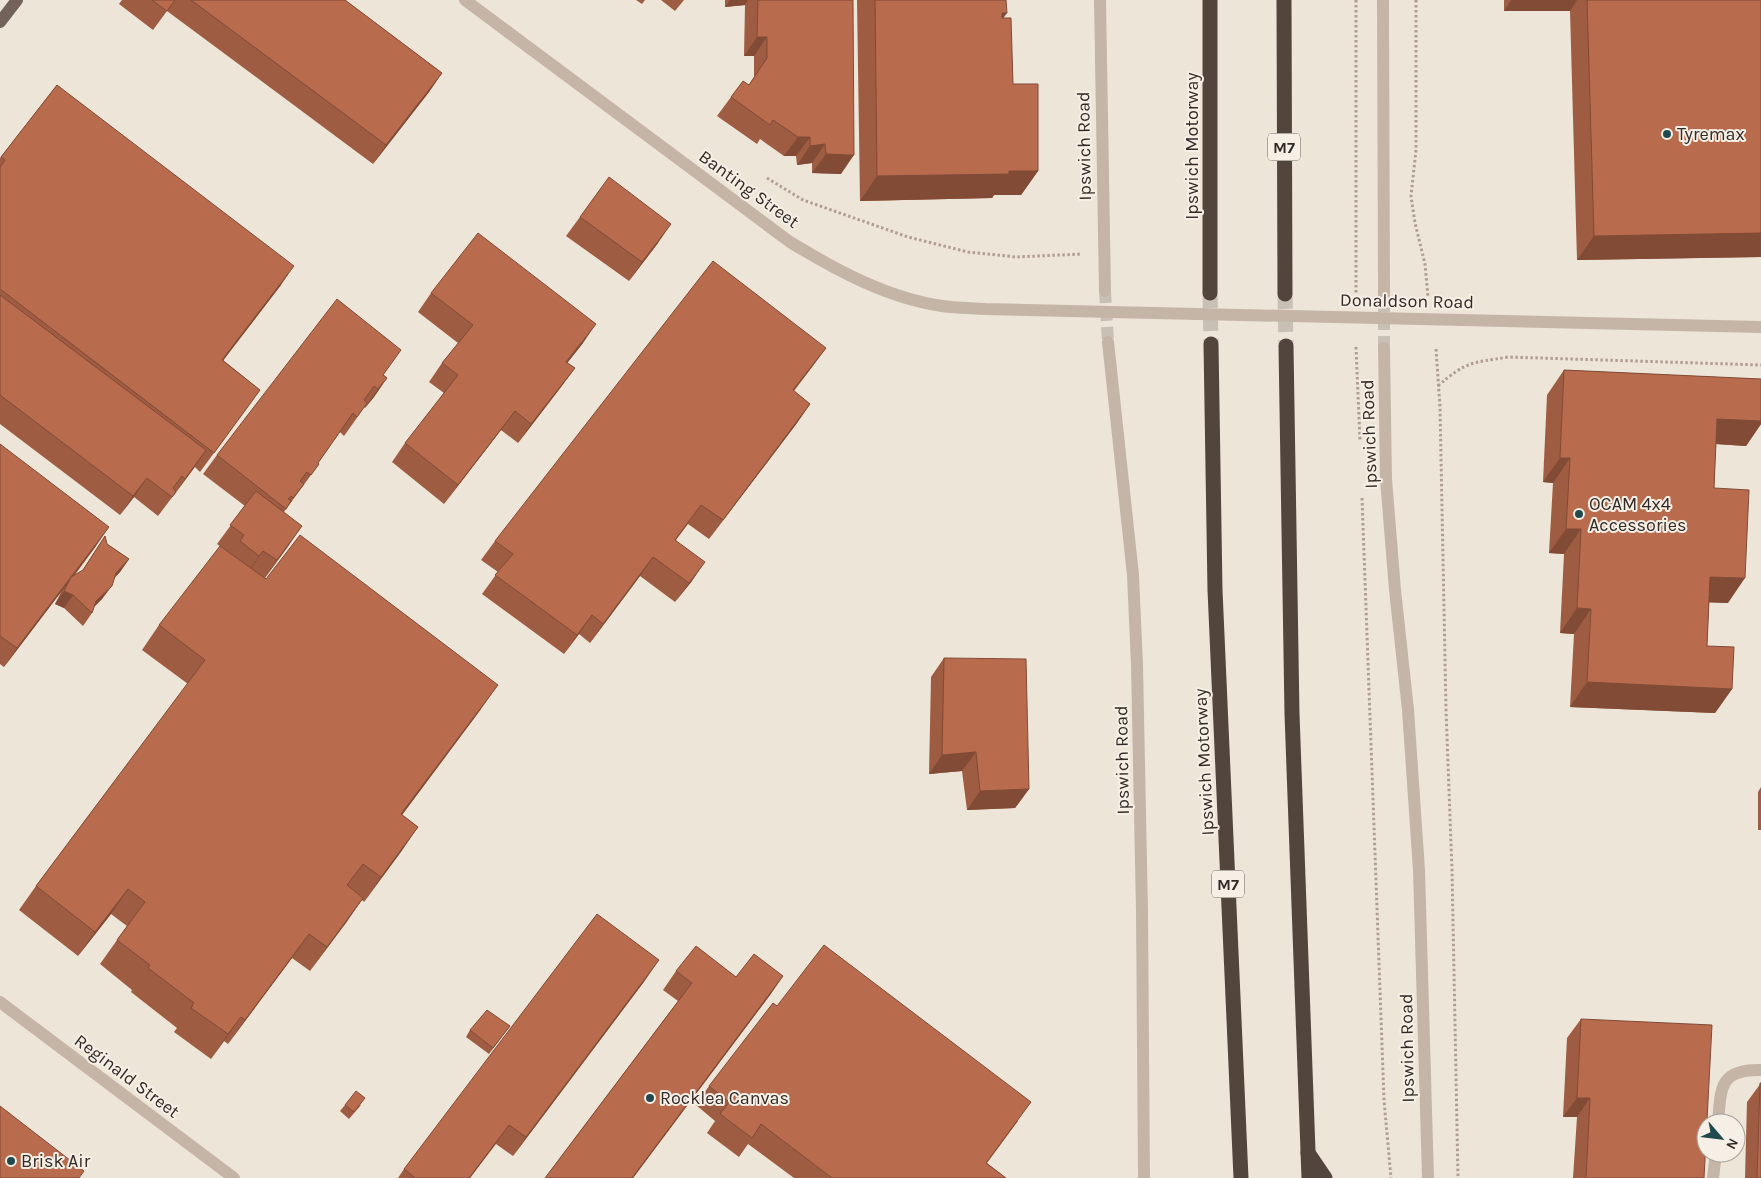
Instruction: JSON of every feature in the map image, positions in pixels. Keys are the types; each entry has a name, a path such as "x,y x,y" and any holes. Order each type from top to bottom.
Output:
{"highway":[{"name":"Ipswich Motorway","path":"1210,0 1210,293"},
{"name":"M7","path":"1284,0 1285,294"},
{"name":"Ipswich Motorway","path":"1211,344 1215,590 1241,1178"},
{"path":"1286,346 1292,714 1309,1178"},
{"path":"1308,1153 1325,1178"}],"main road":[{"path":"0,22 17,0"}],"street":[{"name":"Banting Street","path":"465,0 790,242 825,263 859,280 904,297 942,306 1052,310"},
{"name":"Ipswich Road","path":"1100,0 1105,291"},
{"path":"1383,0 1384,296"},
{"name":"Donaldson Road","path":"1052,310 1761,327"},
{"name":"Ipswich Road","path":"1108,342 1133,575 1137,665 1144,1178"},
{"name":"Ipswich Road","path":"1384,348 1386,479 1395,590 1408,710 1419,870 1428,1178"},
{"name":"Reginald Street","path":"0,1002 234,1178"},
{"path":"1719,1113 1722,1090 1728,1077 1742,1070 1761,1070"},
{"path":"1714,1178 1715,1163"}],"path":[{"path":"1356,0 1356,293"},
{"path":"1416,0 1416,150 1411,196 1424,264 1428,297"},
{"path":"767,178 803,200 917,239 968,252 1016,257 1067,255"},
{"path":"1356,347 1360,446"},
{"path":"1436,348 1452,870 1458,1178"},
{"path":"1438,386 1459,368 1471,363 1508,358 1761,365"},
{"path":"1362,496 1384,1100 1391,1178"}],"building":[{"path":"152,0 175,0 167,11"},
{"path":"191,0 345,0 442,73 386,145"},
{"path":"758,0 853,0 854,155 826,154 825,144 810,146 810,137 798,137 773,120 770,125 731,97 743,81 749,85 767,58 767,37 757,37"},
{"path":"875,0 1006,0 1007,13 1002,13 1002,18 1011,18 1013,84 1038,84 1038,171 1009,171 1009,174 877,176"},
{"name":"Tyremax","path":"1587,0 1761,0 1761,233 1594,236"},
{"path":"57,85 294,266 222,360 260,390 214,453 0,289 0,167 5,160 1,157"},
{"path":"609,177 671,224 642,262 580,217"},
{"path":"478,233 596,324 566,362 575,368 531,424 515,411 458,485 405,443 458,375 442,363 473,325 431,293"},
{"path":"713,261 826,348 793,390 810,404 723,520 701,505 675,540 705,562 689,583 653,557 603,624 592,615 577,635 495,575 513,554 495,541"},
{"path":"0,295 206,450 185,479 182,476 173,488 176,492 172,497 147,478 133,496 0,395"},
{"path":"337,299 401,350 383,375 387,378 378,389 374,386 364,400 367,403 357,417 353,413 311,475 307,472 300,481 304,484 293,498 291,496 288,499 291,501 286,509 217,455"},
{"path":"1564,370 1761,379 1761,421 1717,419 1714,488 1749,490 1745,578 1710,577 1707,646 1734,647 1732,689 1587,682 1591,609 1577,608 1581,529 1566,529 1570,458 1560,458"},
{"path":"0,444 109,527 17,648 0,636"},
{"path":"256,491 302,526 277,560 263,551 259,556 240,541 244,535 230,525"},
{"path":"300,535 498,685 401,814 418,827 381,877 363,864 347,885 363,898 327,947 309,934 245,1020 241,1017 228,1034 191,1008 194,1003 148,968 150,965 117,940 145,902 128,889 95,932 36,886 205,660 159,625 220,546 266,579"},
{"path":"105,536 107,544 129,559 116,573 112,586 96,601 92,613 73,595 64,591 71,577 83,570"},
{"path":"944,658 1026,659 1029,789 980,791 976,752 942,755"},
{"path":"597,914 659,960 526,1137 509,1125 469,1178 415,1178 404,1169"},
{"path":"824,945 1031,1102 986,1163 1006,1178 832,1178 761,1124 752,1138 720,1114 729,1102 709,1086 773,1003 777,1006"},
{"name":"Rocklea Canvas","path":"696,946 736,977 754,954 783,976 632,1178 545,1178 692,983 676,971"},
{"path":"487,1010 510,1026 493,1048 470,1030"},
{"path":"1581,1019 1712,1025 1707,1113 1696,1113 1696,1163 1705,1163 1704,1178 1586,1178 1590,1098 1577,1098"},
{"path":"1760,1083 1761,1178 1757,1178"},
{"path":"356,1091 365,1098 354,1112 345,1105"},
{"path":"0,1106 84,1171 79,1178 0,1178"}],"tunnel":[{"path":"1105,291 1108,342"},
{"path":"1210,293 1211,344"},
{"path":"1285,294 1286,346"},
{"path":"1384,296 1384,348"}],"place":[{"name":"Tyremax","path":"1667,134"},
{"name":"OCAM 4x4 Accessories","path":"1579,514"},
{"name":"Rocklea Canvas","path":"650,1098"},
{"name":"Brisk Air","path":"11,1161"}]}
